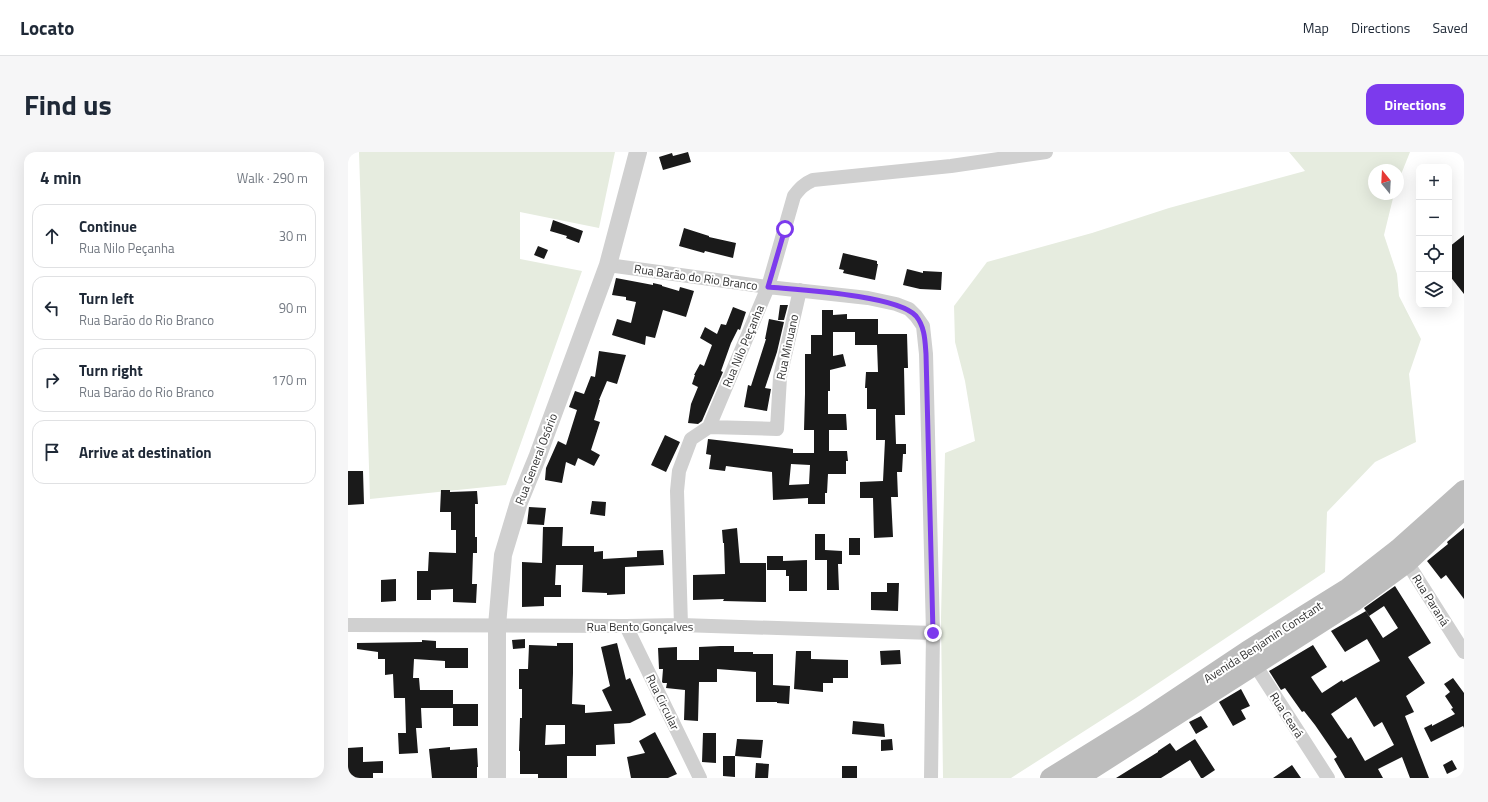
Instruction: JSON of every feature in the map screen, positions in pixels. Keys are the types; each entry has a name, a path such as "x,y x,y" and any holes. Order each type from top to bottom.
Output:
{"main road":[{"name":"Avenida Benjamin Constant","path":"1402,556 1464,490"},
{"name":"Avenida Benjamin Constant","path":"1078,778 1096,766 1142,721 1251,658 1348,588 1402,556 1464,509"},
{"name":"Avenida Benjamin Constant","path":"1050,778 1096,766"}],"street":[{"name":"Rua General Osório","path":"497,778 497,626 503,555 519,502 537,458 608,265 638,152"},
{"name":"Rua Nilo Peçanha","path":"709,427 768,287 794,196 803,184 813,180 951,166 1046,152"},
{"name":"Rua Barão do Rio Branco","path":"608,265 768,287 868,298 896,304 908,309 916,316 923,326 926,354 933,633 931,778"},
{"name":"Rua Minuano","path":"709,427 777,429 780,377 800,290"},
{"path":"681,625 677,491 679,471 691,439 709,427"},
{"name":"Rua Paraná","path":"1402,556 1464,652"},
{"name":"Rua Bento Gonçalves","path":"348,625 681,625 933,633"},
{"name":"Rua Circular","path":"626,626 700,778"},
{"name":"Rua Ceará","path":"1251,658 1328,778"}],"shaded area":[{"path":"359,152 615,152 599,228 520,212 520,259 582,271 506,485 370,499"},
{"path":"1289,152 1410,152 1404,167 1404,164 1368,164 1368,200 1393,200 1384,235 1397,274 1399,296 1421,339 1409,374 1416,442 1375,462 1327,512 1325,572 1136,698 1011,778 943,778 941,618 945,453 975,441 965,381 955,342 954,306 987,262 1092,233 1169,208 1305,171"}],"building":[{"path":"688,152 691,162 663,170 659,157 672,153 673,156"},
{"path":"553,220 583,231 579,243 566,238 567,236 550,231"},
{"path":"684,228 709,237 736,243 733,258 705,251 704,253 679,246"},
{"path":"1464,235 1464,294 1452,279 1452,245"},
{"path":"538,246 548,250 544,259 534,255"},
{"path":"843,253 877,261 878,264 875,280 843,273 844,270 839,269"},
{"path":"907,269 923,273 923,271 942,272 941,290 920,289 903,285"},
{"path":"616,278 653,285 653,283 679,291 680,287 694,291 686,317 663,310 655,338 646,336 645,345 612,335 617,319 631,323 636,302 626,300 626,297 612,295"},
{"path":"780,305 788,305 784,320 778,320"},
{"path":"733,307 746,312 740,330 738,329 731,343 721,371 723,372 702,421 698,424 688,423 691,404 698,387 692,384 694,375 700,364 704,366 712,345 700,338 705,327 717,334 721,324 726,325"},
{"path":"822,310 833,310 833,315 847,314 847,319 878,319 878,334 907,334 908,368 904,368 905,415 895,415 896,444 906,444 906,454 903,454 902,472 897,472 898,497 891,497 893,537 874,538 873,498 860,498 860,482 883,481 885,440 876,440 876,409 867,409 867,388 865,388 866,372 878,372 877,345 855,345 855,332 833,332 833,356 843,354 846,366 830,370 828,414 846,414 847,430 829,430 829,451 847,451 848,461 846,461 846,474 828,474 825,504 808,504 808,498 773,500 772,472 726,466 725,471 709,469 711,455 706,454 708,439 793,449 793,453 814,453 814,430 804,430 805,354 811,354 811,335 822,335","holes":["791,464 810,465 809,484 789,485"]},
{"path":"769,319 784,322 777,352 765,388 771,389 767,411 744,407 748,385 751,386 766,339"},
{"path":"599,351 626,355 617,384 607,381 599,400 594,420 600,422 591,450 600,455 594,466 578,458 575,466 566,462 562,483 545,480 546,468 558,441 566,445 577,410 569,407 575,391 584,394 591,376 595,377"},
{"path":"665,435 680,442 666,472 651,465"},
{"path":"348,471 363,471 364,504 348,505"},
{"path":"441,490 450,490 450,492 477,491 478,504 475,504 475,537 477,537 477,553 473,553 472,584 477,584 476,603 453,602 453,589 431,590 431,600 417,600 417,571 428,571 429,552 456,553 456,530 451,530 451,512 440,512"},
{"path":"592,501 606,502 605,516 590,514"},
{"path":"529,507 546,508 544,525 527,524"},
{"path":"543,527 563,527 562,546 594,546 594,552 603,551 603,559 637,557 637,551 663,550 664,565 625,567 625,594 607,595 607,593 582,592 583,565 556,565 555,585 561,585 561,597 544,597 544,606 522,607 522,562 542,563"},
{"path":"737,528 740,563 766,563 766,602 723,601 724,599 693,600 693,575 725,574 722,530"},
{"path":"1464,528 1464,599 1446,575 1441,579 1427,561 1448,544 1447,542"},
{"path":"815,534 825,534 825,550 842,551 842,564 838,564 839,590 827,590 827,560 815,560"},
{"path":"849,538 860,538 860,555 849,555"},
{"path":"767,556 783,556 783,561 807,560 807,591 789,591 789,576 786,576 786,570 767,570"},
{"path":"396,579 396,601 381,602 381,580"},
{"path":"887,583 899,583 898,611 871,610 871,592 887,592"},
{"path":"1395,586 1431,643 1408,657 1425,683 1406,696 1414,712 1405,716 1429,778 1410,778 1402,757 1378,769 1383,778 1345,778 1334,759 1337,757 1315,725 1304,711 1302,712 1285,688 1281,690 1269,671 1313,645 1327,667 1311,677 1322,693 1342,680 1343,682 1380,661 1367,639 1345,652 1331,631 1366,611 1364,608","holes":["1384,606 1398,628 1383,638 1369,616","1356,697 1374,727 1382,722 1394,745 1365,761 1351,737 1348,739 1331,714"]},
{"path":"525,639 525,648 513,649 512,640"},
{"path":"422,640 436,641 436,648 468,648 468,668 445,668 445,661 414,659 413,678 419,678 420,690 453,690 453,708 421,708 422,728 416,728 418,753 399,754 398,733 406,733 405,698 394,698 393,674 385,675 385,659 378,659 378,652 357,649 357,643 422,642"},
{"path":"557,643 573,643 572,704 585,705 585,713 612,711 602,690 610,686 601,647 617,643 626,680 630,678 646,715 630,723 614,724 615,744 596,745 596,756 567,756 567,778 538,778 538,774 520,774 519,751 520,718 522,718 522,689 519,689 519,669 528,669 529,645 557,646","holes":["546,725 565,725 565,744 545,745"]},
{"path":"734,646 734,652 773,654 773,685 790,686 789,704 777,702 756,702 756,672 717,669 717,682 699,682 698,721 684,720 685,690 666,688 667,683 662,682 663,669 659,669 658,648 677,647 677,660 699,660 699,647"},
{"path":"900,650 901,664 881,665 880,651"},
{"path":"796,651 811,651 811,659 848,660 848,678 833,678 833,683 823,683 823,692 794,689"},
{"path":"1453,678 1464,693 1464,728 1463,726 1431,742 1424,728 1432,724 1432,726 1455,714 1445,696 1450,692 1444,684"},
{"path":"1241,689 1250,706 1241,710 1246,719 1233,726 1219,702"},
{"path":"453,704 478,704 478,726 453,726"},
{"path":"1201,716 1208,727 1196,734 1189,722"},
{"path":"853,721 884,724 885,737 852,734"},
{"path":"655,732 677,774 668,778 631,778 627,757 645,753 639,741"},
{"path":"703,733 716,733 716,763 702,762"},
{"path":"737,739 763,740 761,758 735,756"},
{"path":"892,739 893,750 881,751 881,740"},
{"path":"1195,739 1215,770 1203,778 1201,778 1190,760 1161,778 1116,778 1170,743 1176,751"},
{"path":"363,747 363,762 383,761 383,773 373,773 373,778 348,778 348,748"},
{"path":"450,747 450,750 477,748 477,778 432,778 429,749"},
{"path":"723,756 735,756 735,777 723,776"},
{"path":"1452,760 1457,769 1447,774 1443,765"},
{"path":"756,763 769,764 768,778 755,778"},
{"path":"1292,765 1301,778 1273,778"},
{"path":"842,766 857,766 857,778 842,778"}],"route":[{"path":"785,229 768,287 868,298 896,304 908,309 916,316 923,326 926,354 933,633"}]}
